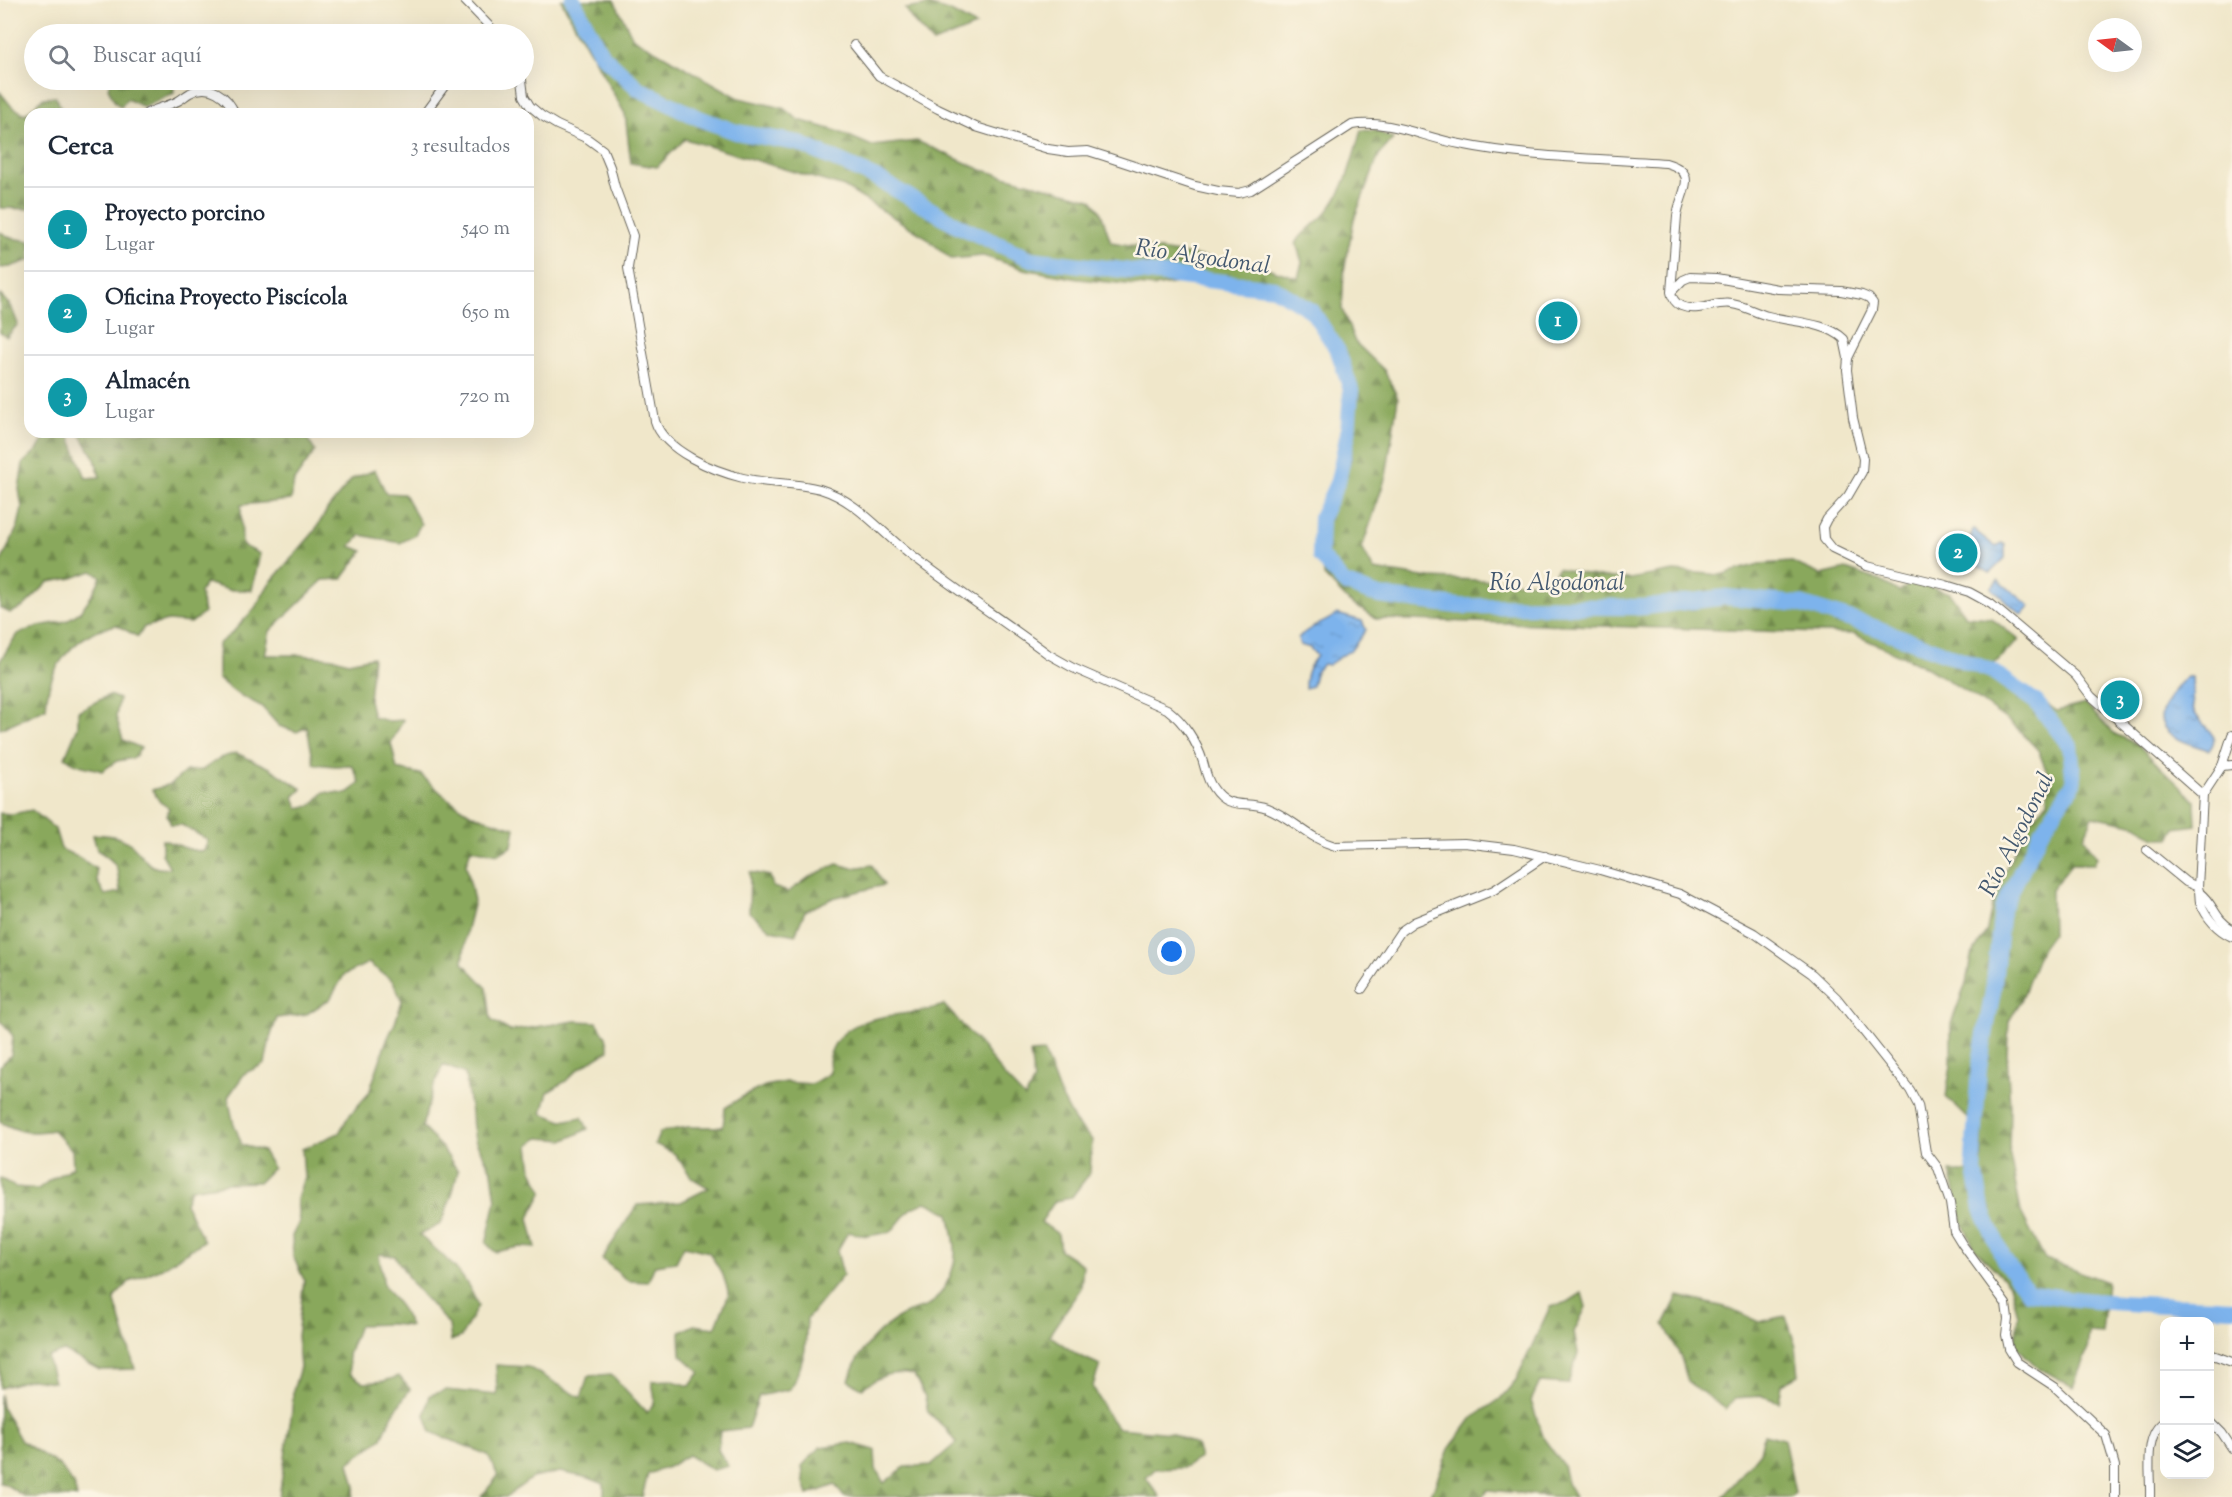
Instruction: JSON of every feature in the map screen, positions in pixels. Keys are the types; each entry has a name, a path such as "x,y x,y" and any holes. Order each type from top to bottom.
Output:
{"street":[{"path":"464,0 487,24"},
{"path":"854,45 879,76 975,127 1048,149 1068,152 1088,151 1195,186 1218,191 1239,193 1251,190 1352,125 1362,123 1396,128 1460,144 1534,154 1666,163 1678,167 1686,175 1687,182 1678,205 1671,292 1672,297 1680,306 1712,307 1732,304 1768,316 1811,324 1834,332 1844,339 1848,358 1849,396 1863,459 1862,472 1848,496 1833,511 1823,527 1824,539 1832,549 1867,566 1958,588 1991,604 2076,676 2091,696 2203,795"},
{"path":"160,108 179,101 191,92 203,90"},
{"path":"212,90 219,93 232,108"},
{"path":"428,108 442,90"},
{"path":"523,90 524,96 532,108"},
{"path":"534,110 542,117 588,139 603,150 633,236 628,268 658,432 699,463 744,478 820,489 846,500 907,552 1048,654 1073,668 1167,709 1178,717 1190,734 1203,760 1208,780 1214,791 1226,801 1235,805 1264,807 1280,814 1318,841 1335,846 1464,843 1514,849 1680,894 1754,933 1812,974 1838,998 1910,1090 1918,1105 1926,1152 1938,1168 1950,1203 1954,1231 2006,1304 2008,1348 2018,1362 2055,1387 2106,1435 2115,1466 2115,1497"},
{"path":"1671,292 1683,279 1690,277 1716,278 1778,289 1841,291 1862,295 1873,303 1872,310 1848,358"},
{"path":"2232,735 2222,766 2203,795 2199,890 2199,899 2217,929 2232,937"},
{"path":"2222,766 2232,765"},
{"path":"2148,850 2199,890 2206,897 2221,922 2232,929"},
{"path":"1362,989 1401,931 1414,922 1494,890 1545,856"},
{"path":"2214,1355 2232,1362"},
{"path":"2150,1497 2153,1434 2161,1425"},
{"path":"2214,1425 2232,1448"}],"green space":[{"path":"561,0 614,0 633,38 739,98 783,108 799,120 837,131 872,146 917,141 982,170 1091,199 1100,210 1111,242 1264,267 1298,278 1302,262 1296,243 1326,213 1339,194 1361,130 1377,131 1393,139 1379,155 1354,219 1344,271 1342,309 1355,342 1384,370 1398,398 1386,476 1362,548 1374,570 1430,578 1549,583 1558,568 1599,577 1630,579 1674,571 1720,575 1759,564 1792,562 1821,575 1846,569 1881,581 1899,592 1912,582 1950,593 1966,616 1991,618 2019,640 1991,667 2057,711 2085,704 2115,734 2137,744 2195,801 2196,825 2176,828 2170,838 2155,838 2137,825 2093,816 2084,838 2097,857 2094,864 2071,864 2051,890 2052,934 2041,949 2021,1001 2009,1021 2007,1053 2010,1107 2009,1151 2021,1212 2045,1259 2107,1282 2102,1333 2089,1332 2087,1351 2073,1387 2036,1366 2015,1345 2018,1315 2010,1285 1975,1249 1963,1224 1950,1172 1981,1172 1982,1132 1946,1097 1951,1065 1951,1024 1966,983 1971,957 1987,930 1996,888 2030,822 2048,802 2048,775 2038,750 2015,726 1972,695 1928,668 1854,634 1377,619 1349,602 1324,576 1323,532 1351,459 1355,403 1340,349 1313,310 1274,286 1210,277 1155,287 1078,279 1024,269 983,256 951,259 924,236 844,187 685,139 657,167 631,163 625,114"},
{"path":"929,5 951,12 976,26 933,43 905,9"},
{"path":"109,90 174,90 174,93 144,107 127,99 121,107 115,102"},
{"path":"0,92 12,107 24,113 24,209 0,208"},
{"path":"56,97 61,108 32,108 43,98"},
{"path":"0,232 11,238 24,240 24,262 0,268"},
{"path":"0,295 11,306 18,324 7,337 0,332"},
{"path":"44,438 71,438 86,478 100,477 95,459 83,438 307,438 315,451 294,481 291,500 241,505 242,545 260,554 252,590 229,590 206,583 200,592 204,613 191,623 168,621 144,627 138,637 117,625 93,632 80,640 58,665 50,685 46,708 0,729 0,661 17,634 39,626 66,621 80,612 101,577 92,571 73,578 49,582 23,607 10,613 0,608 0,564 18,526 22,508 19,489 23,463 38,449"},
{"path":"375,470 386,493 404,494 421,524 414,536 400,543 361,535 350,546 363,551 342,579 323,580 270,631 265,655 300,655 335,658 348,662 373,657 369,700 373,717 388,721 403,720 391,743 397,769 420,774 448,799 473,815 515,828 512,846 499,854 471,849 466,864 474,901 466,933 463,963 487,988 491,1020 510,1031 575,1021 597,1022 606,1037 609,1050 578,1069 566,1081 548,1092 542,1113 562,1121 582,1117 588,1129 565,1140 539,1138 529,1145 532,1170 543,1191 529,1218 536,1248 519,1247 495,1252 486,1243 496,1201 492,1172 475,1140 465,1074 443,1065 432,1091 422,1127 442,1148 458,1171 441,1224 419,1235 461,1275 478,1306 461,1337 451,1341 449,1325 413,1285 395,1256 379,1254 384,1286 401,1308 410,1326 359,1325 348,1355 350,1374 364,1383 384,1381 399,1376 410,1389 393,1414 382,1438 349,1463 355,1486 353,1497 279,1497 293,1391 300,1367 297,1336 304,1280 293,1256 292,1236 299,1222 297,1199 304,1177 302,1149 339,1133 348,1117 369,1093 402,1001 393,981 368,963 344,975 330,999 307,1014 277,1018 265,1064 245,1073 228,1097 233,1121 242,1145 263,1151 273,1168 259,1182 229,1183 191,1189 185,1203 204,1241 162,1268 129,1282 114,1298 135,1369 100,1370 64,1351 47,1357 54,1382 31,1379 0,1388 0,1178 15,1187 38,1189 73,1167 72,1150 53,1130 26,1132 0,1122 0,1066 11,1055 13,1036 0,1020 0,813 12,814 32,810 55,829 61,849 96,869 97,881 105,895 120,892 118,872 110,859 97,850 93,835 109,835 124,840 156,868 170,868 162,854 162,840 193,850 204,851 208,840 182,825 171,825 167,815 169,808 160,802 152,790 171,784 186,771 202,770 220,758 236,753 270,768 302,789 294,797 298,808 312,805 324,792 347,794 360,783 352,765 314,764 307,727 297,732 279,726 261,706 236,693 218,679 218,644 232,633 255,608 269,584 314,532 327,510 352,479"},
{"path":"109,695 119,699 116,717 123,740 141,748 134,758 117,761 102,771 74,763 65,757 78,726 78,711"},
{"path":"837,864 853,868 872,865 884,885 833,898 805,911 795,935 771,930 749,912 750,872 770,876 773,887 788,892 811,876"},
{"path":"944,1005 1025,1098 1034,1081 1030,1053 1044,1052 1058,1090 1075,1122 1092,1140 1090,1173 1071,1198 1055,1201 1041,1222 1058,1234 1060,1250 1083,1265 1081,1288 1049,1335 1078,1355 1100,1365 1093,1386 1105,1411 1118,1428 1171,1433 1196,1445 1200,1458 1183,1468 1155,1469 1146,1478 1160,1497 1058,1495 844,1497 835,1485 808,1495 802,1466 820,1447 850,1443 875,1450 876,1469 884,1483 904,1467 931,1465 956,1443 945,1428 928,1412 925,1397 914,1375 887,1375 862,1388 849,1381 857,1360 871,1341 897,1318 929,1305 942,1292 949,1278 954,1264 955,1250 949,1213 926,1202 910,1209 891,1232 867,1236 848,1232 837,1251 843,1275 807,1319 805,1350 790,1389 759,1396 748,1428 720,1431 718,1450 728,1466 713,1470 688,1455 668,1467 648,1474 642,1497 604,1497 604,1484 589,1478 560,1472 532,1478 506,1497 481,1497 498,1476 488,1455 431,1432 425,1415 430,1395 446,1390 497,1395 496,1365 528,1367 581,1398 588,1376 611,1374 647,1413 655,1401 652,1381 670,1380 690,1386 700,1372 681,1355 680,1332 694,1325 715,1328 729,1294 723,1275 709,1252 684,1246 676,1262 655,1265 648,1282 628,1281 602,1259 637,1205 681,1202 709,1188 692,1178 675,1154 655,1144 660,1132 688,1127 723,1127 725,1108 742,1097 765,1086 785,1082 812,1084 830,1073 829,1056 836,1042 854,1026 866,1021 924,1011"},
{"path":"1582,1293 1586,1307 1574,1332 1578,1353 1568,1384 1540,1382 1531,1401 1544,1439 1563,1465 1567,1483 1575,1497 1487,1490 1483,1497 1430,1497 1449,1449 1471,1419 1500,1399 1516,1380 1550,1307 1568,1302"},
{"path":"1678,1296 1725,1307 1759,1322 1786,1316 1796,1347 1799,1375 1782,1384 1779,1402 1762,1396 1735,1398 1726,1409 1688,1382 1681,1357 1664,1324"},
{"path":"0,1394 2,1407 21,1441 59,1465 74,1485 77,1497 25,1497 0,1483"},
{"path":"1764,1434 1784,1439 1795,1493 1791,1497 1723,1497 1760,1452"}],"water":[{"path":"1973,529 1996,547 2002,543 2005,545 2005,558 1990,573 1964,558"},
{"path":"1998,580 2030,606 2022,615 1991,588"},
{"path":"1337,614 1362,621 1366,630 1352,649 1328,665 1323,664 1315,673 1312,686 1305,688 1308,671 1317,656 1310,648 1300,645 1298,638"},
{"path":"2187,677 2192,677 2194,711 2214,740 2209,750 2177,738 2164,727 2161,720 2166,703"}],"waterway":[{"name":"Río Algodonal","path":"573,0 601,54 639,89 699,118 736,132 798,143 876,178 961,227 1031,259 1274,288 1312,311 1338,351 1351,390 1348,433 1338,481 1321,518 1320,556 1344,583 1379,596 1458,606 1644,607 1726,597 1800,604 1871,626 1992,671 2036,702 2070,746 2074,783 2041,832 2002,909 1993,991 1979,1068 1973,1159 1982,1209 2004,1260 2028,1292 2104,1302 2232,1308"}],"place":[{"name":"Proyecto porcino","path":"1558,321"},
{"name":"Oficina Proyecto Piscícola","path":"1958,553"},
{"name":"Almacén","path":"2120,700"}]}
